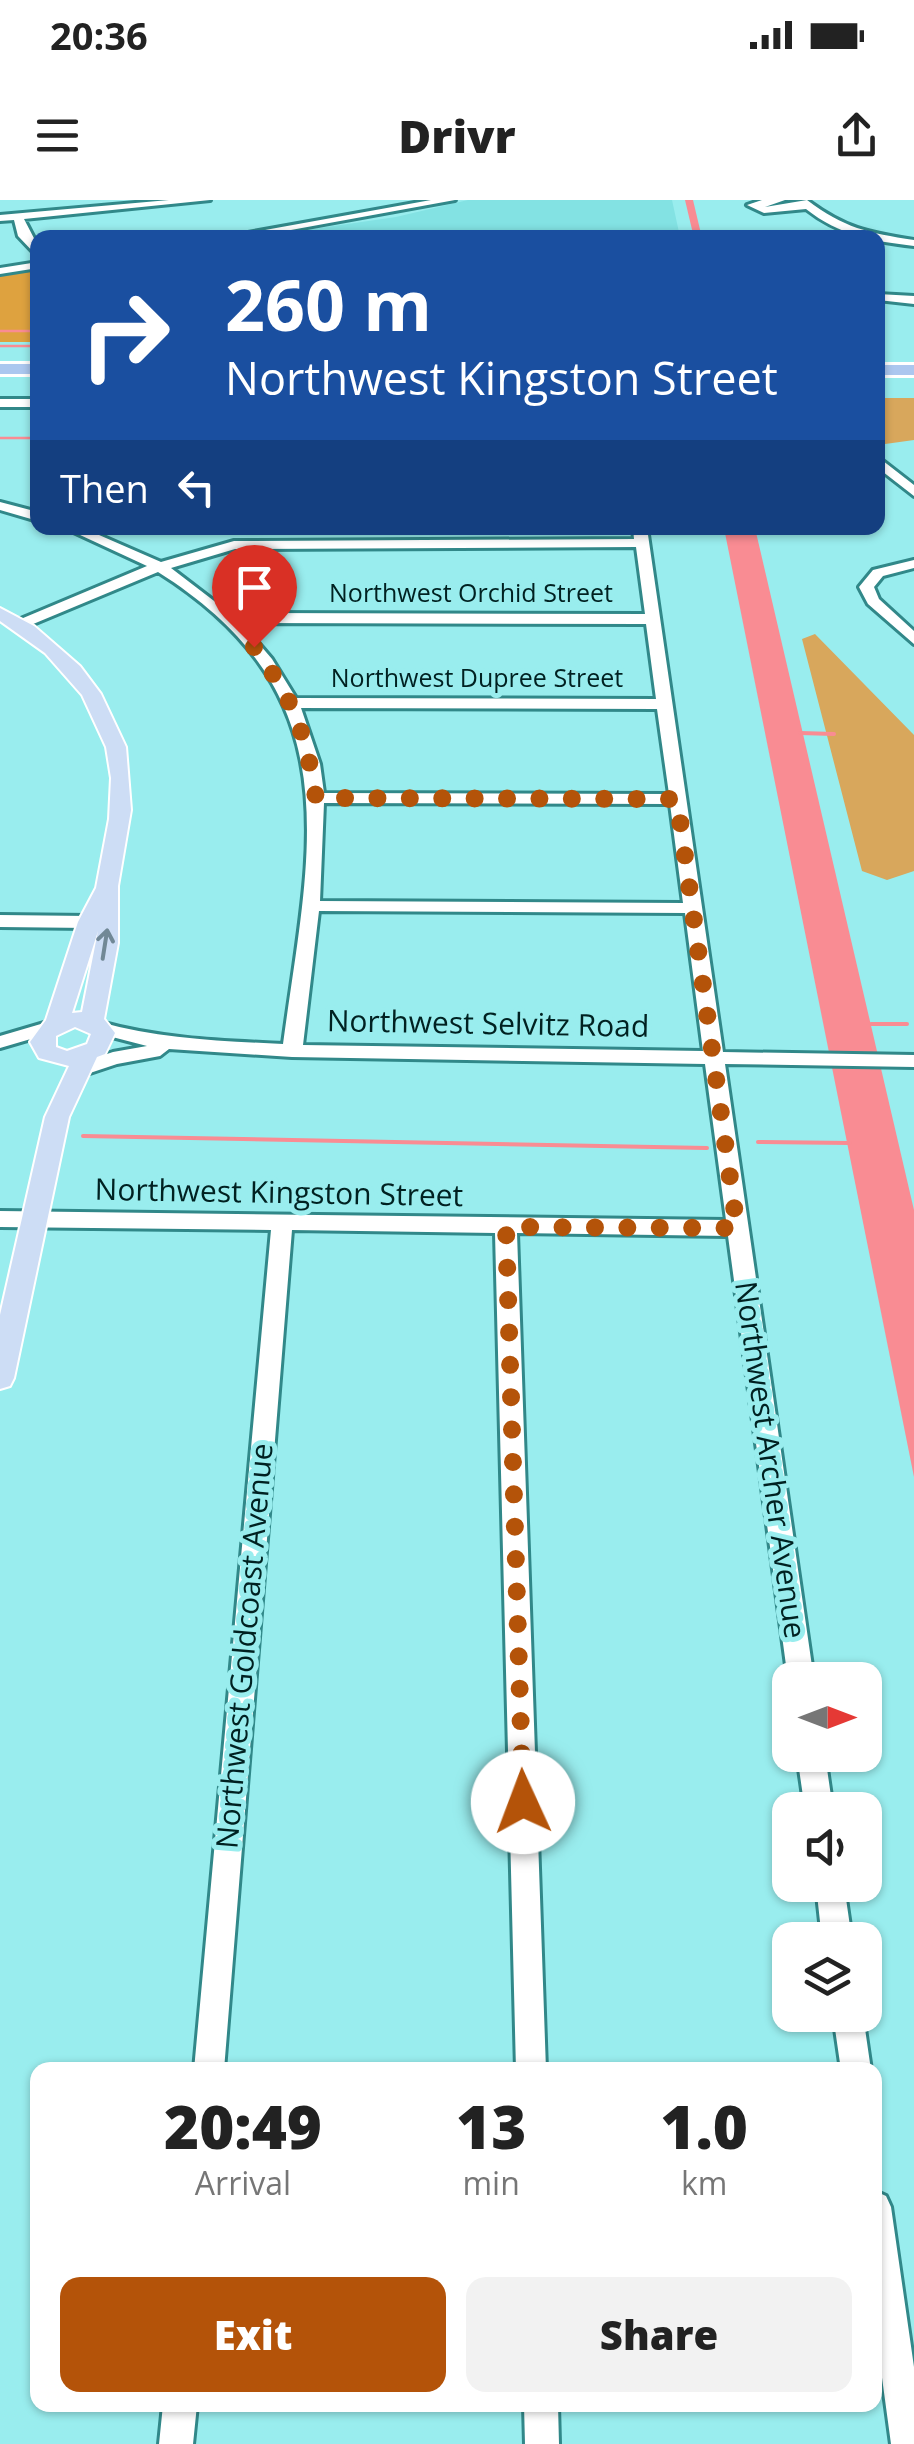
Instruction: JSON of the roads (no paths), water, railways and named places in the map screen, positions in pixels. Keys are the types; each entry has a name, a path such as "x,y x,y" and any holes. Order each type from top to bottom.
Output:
{"highway":[{"path":"0,366 30,366"},
{"path":"885,367 914,367"}],"main road":[{"path":"0,613 20,624 73,669 94,693 117,746 120,814 106,890 89,922 54,1025 42,1037 49,1054 57,1117"},
{"path":"0,1378 57,1117 86,1060 103,1038 96,1025 96,997 110,917 106,890"},
{"path":"54,1025 74,1019 96,1025"},
{"path":"49,1054 86,1060"}],"street":[{"path":"0,218 120,204 206,200"},
{"path":"272,230 450,200"},
{"path":"780,200 752,205 764,210 804,203 841,230"},
{"path":"34,215 36,230"},
{"path":"18,217 30,231"},
{"path":"885,239 914,243"},
{"path":"0,270 30,266"},
{"path":"885,298 914,300"},
{"path":"0,403 30,403"},
{"path":"885,466 910,484"},
{"path":"885,486 910,484"},
{"path":"0,506 30,515"},
{"path":"87,535 158,567 231,622 254,647 292,703 304,732 316,798 309,906 292,1051"},
{"path":"20,624 202,551 280,542 641,535"},
{"name":"Northwest Archer Avenue","path":"641,535 797,1662"},
{"path":"914,564 878,573 866,587 873,601 914,639"},
{"name":"Northwest Orchid Street","path":"231,622 258,618 652,618"},
{"name":"Northwest Dupree Street","path":"292,703 663,704"},
{"path":"316,798 677,799"},
{"path":"309,906 692,908"},
{"path":"0,921 89,922"},
{"path":"96,997 116,1022 176,1045"},
{"path":"0,1044 54,1025"},
{"name":"Northwest Selvitz Road","path":"96,1025 116,1035 176,1045 292,1051 914,1060"},
{"path":"0,1044 49,1054"},
{"path":"86,1060 176,1045"},
{"name":"Northwest Kingston Street","path":"0,1219 737,1228"},
{"name":"Northwest Goldcoast Avenue","path":"209,2062 282,1223"},
{"path":"506,1227 531,2062"},
{"path":"850,2032 855,2062"},
{"path":"882,2258 908,2444"},
{"path":"176,2444 179,2412"},
{"path":"540,2412 542,2444"}],"waterway":[{"path":"689,200 696,230"},
{"path":"0,331 30,331"},
{"path":"0,346 30,346"},
{"path":"0,438 30,438"},
{"path":"800,733 834,734"},
{"path":"871,1024 907,1024"},
{"path":"83,1136 707,1148"},
{"path":"758,1142 850,1143"}]}
